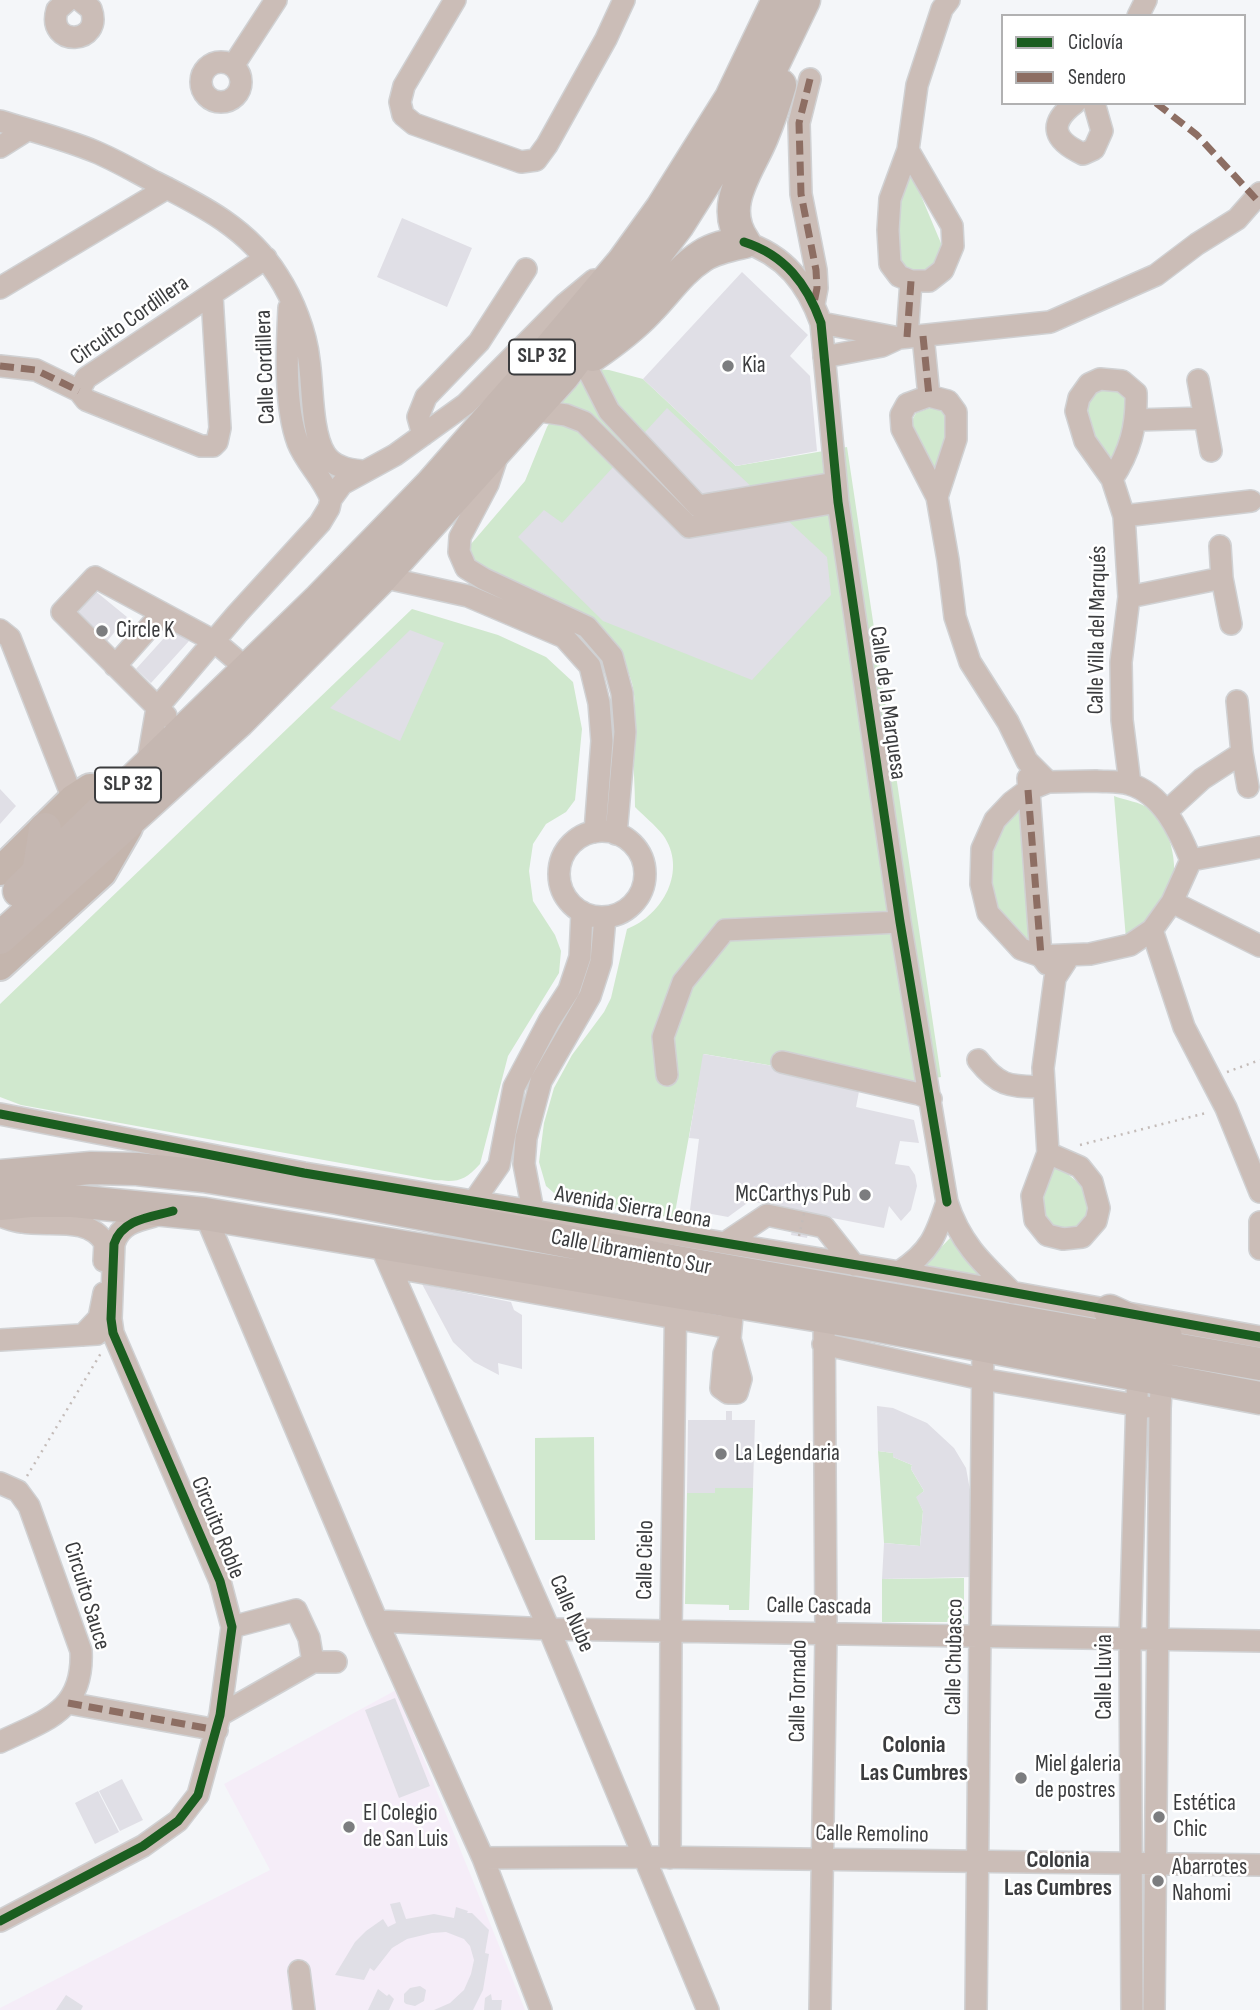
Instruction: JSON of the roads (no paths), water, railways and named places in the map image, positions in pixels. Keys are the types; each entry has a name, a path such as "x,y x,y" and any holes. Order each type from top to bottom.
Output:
{"highway":[{"name":"SLP 32","path":"127,804 147,766 320,599 430,486 622,262 662,208 731,98 778,0"},
{"name":"SLP 32","path":"8,899 127,804 239,721 382,577 573,369 678,225 753,106 804,0"},
{"path":"573,369 614,340 648,311 691,264 705,254 744,242 734,225 734,201 775,102 804,0"},
{"name":"SLP 32","path":"0,938 8,899 38,874 82,811 127,804"},
{"path":"38,874 45,829"},
{"name":"Calle Libramiento Sur","path":"0,1176 91,1168 137,1169 204,1176 338,1198 676,1291 732,1310 824,1317 869,1324 1149,1376 1206,1354 1260,1364"},
{"path":"304,1173 338,1198"},
{"name":"Calle Libramiento Sur","path":"0,1204 73,1201 205,1214 385,1254 536,1281 676,1291"},
{"path":"1110,1311 1206,1354"},
{"name":"Calle Libramiento Sur","path":"824,1317 1260,1398"}],"main road":[{"path":"0,966 102,873 127,804"},
{"path":"8,899 45,829 82,811"}],"street":[{"path":"233,66 276,0"},
{"path":"455,0 404,86 400,102 403,115 414,124 521,162 536,160 547,145 606,39 624,0"},
{"path":"908,149 952,226 953,246 943,270 929,281 911,281 899,276 890,264 890,199 908,149 917,85 942,9 949,0"},
{"name":"Calle de la Marquesa","path":"810,79 799,123 801,194 816,270 818,314 837,492 900,922 947,1202 955,1227 977,1257 1013,1293"},
{"path":"1073,105 1063,115 1058,125 1058,134 1068,147 1083,153 1094,149 1102,131 1095,105"},
{"path":"0,121 96,152 225,220 266,258 289,298"},
{"path":"0,147 27,130"},
{"path":"0,288 167,188"},
{"path":"824,357 882,346 910,337 1051,322 1156,275 1197,244 1237,219 1259,197"},
{"name":"Calle de la Marquesa","path":"744,242 774,254 789,267 818,314"},
{"name":"Circuito Cordillera","path":"79,391 86,378 266,258"},
{"path":"147,766 157,708 326,515 331,499 342,484 395,455 466,404 565,304 622,262"},
{"path":"423,435 418,417 426,397 479,342 526,268"},
{"path":"911,281 910,337 929,396"},
{"name":"Circuito Cordillera","path":"0,366 36,370 79,391 86,400 201,446 213,446 217,442 220,428 212,296"},
{"name":"Calle Cordillera","path":"289,298 307,347 317,430 323,452 337,465 348,470 362,471"},
{"name":"Calle Cordillera","path":"289,298 288,365 293,426 304,456 327,488 331,499"},
{"path":"818,314 910,337"},
{"path":"573,369 698,506 837,492"},
{"name":"Calle Villa del Marqués","path":"1130,784 1122,720 1121,662 1129,597 1124,516 1112,479 1085,440 1076,411 1079,398 1089,384 1100,379 1122,381 1136,393 1137,420"},
{"path":"1198,380 1211,451"},
{"path":"937,497 956,439 956,412 948,401 929,396 907,404 901,415 902,429 937,497 954,617 970,662 1008,722 1038,786 1041,956 1055,978"},
{"path":"533,410 566,415 584,422 689,527 837,492"},
{"path":"1112,479 1129,447 1137,420 1205,418"},
{"path":"500,449 488,484 460,537 459,552 466,568 484,579 587,627 612,656 622,693 625,732 606,833"},
{"path":"1124,516 1251,501"},
{"path":"1220,546 1222,578 1231,624"},
{"path":"182,732 62,612 94,577 214,641 247,669"},
{"path":"382,577 468,596 564,637 590,666 599,703 606,833"},
{"path":"1129,597 1222,578"},
{"path":"115,666 162,613"},
{"path":"0,630 10,638 82,811"},
{"path":"1237,701 1248,788"},
{"path":"1166,812 1202,779 1242,753"},
{"path":"1096,781 1130,784 1153,797 1166,812 1180,833 1191,860 1172,902 1152,930 1130,945 1090,954 1070,955 1041,956 1021,949 988,914 981,884 982,849 995,820 1012,802 1038,786 1096,781"},
{"path":"606,833 625,838 640,854 645,875 643,886 634,902 620,913 605,917 582,912 566,898 562,889 560,868 563,858 576,841 606,833"},
{"path":"1191,860 1260,847"},
{"path":"1172,902 1260,946"},
{"path":"474,1201 499,1165 514,1087 549,1021 569,990 580,957 582,912"},
{"path":"533,1211 524,1164 526,1138 541,1081 590,996 601,962 605,917"},
{"path":"667,1075 663,1037 683,982 725,930 900,922"},
{"path":"1152,930 1184,1027 1252,1153 1260,1192"},
{"path":"1048,1153 1042,1068 1055,978 1070,955"},
{"path":"978,1060 989,1074 1009,1086 1043,1087"},
{"path":"782,1062 931,1099"},
{"name":"Avenida Sierra Leona","path":"0,1114 304,1173 899,1272 1260,1337"},
{"name":"Calle de la Marquesa","path":"899,1272 916,1261 930,1247 947,1202"},
{"path":"83,1335 99,1318 110,1243 122,1228 130,1223 173,1211"},
{"path":"205,1214 377,1621 483,1858 541,2010"},
{"path":"725,1243 767,1215 824,1227 854,1265"},
{"path":"0,1216 22,1222 85,1227 110,1243"},
{"path":"1260,1222 1260,1249"},
{"name":"Circuito Roble","path":"0,1921 143,1846 178,1821 198,1795 219,1723 233,1627 220,1581 113,1333 110,1243"},
{"name":"Calle Nube","path":"385,1254 550,1629 708,2010"},
{"path":"676,1291 732,1310"},
{"name":"Calle Cielo","path":"670,1858 676,1291"},
{"path":"824,1317 982,1379 1149,1376 1157,1641 1154,2010"},
{"name":"Calle Tornado","path":"820,2010 826,1634 824,1317"},
{"path":"0,1340 113,1333"},
{"name":"Calle Chubasco","path":"975,2010 982,1637 983,1347"},
{"name":"Calle Lluvia","path":"1132,2010 1130,1640 1149,1376"},
{"name":"Circuito Sauce","path":"9,1487 29,1506 81,1651 77,1685 68,1703"},
{"path":"233,1627 296,1610 309,1638 313,1662"},
{"name":"Calle Cascada","path":"377,1621 550,1629 1260,1641"},
{"path":"0,1742 47,1720 68,1703 219,1723 313,1662 336,1662"},
{"name":"Calle Remolino","path":"483,1858 645,1857 1260,1865"},
{"path":"299,1971 304,2010"}],"place":[{"name":"Kia","path":"728,366"},
{"name":"Circle K","path":"102,631"},
{"name":"McCarthys Pub","path":"865,1195"},
{"name":"La Legendaria","path":"721,1454"},
{"name":"Miel galeria de postres","path":"1021,1778"},
{"name":"Estética Chic","path":"1159,1817"},
{"name":"El Colegio de San Luis","path":"349,1827"},
{"name":"Abarrotes Nahomi","path":"1158,1881"}],"district":[{"name":"Colonia Las Cumbres","path":"914,1760"},
{"name":"Colonia Las Cumbres","path":"1058,1875"}]}
